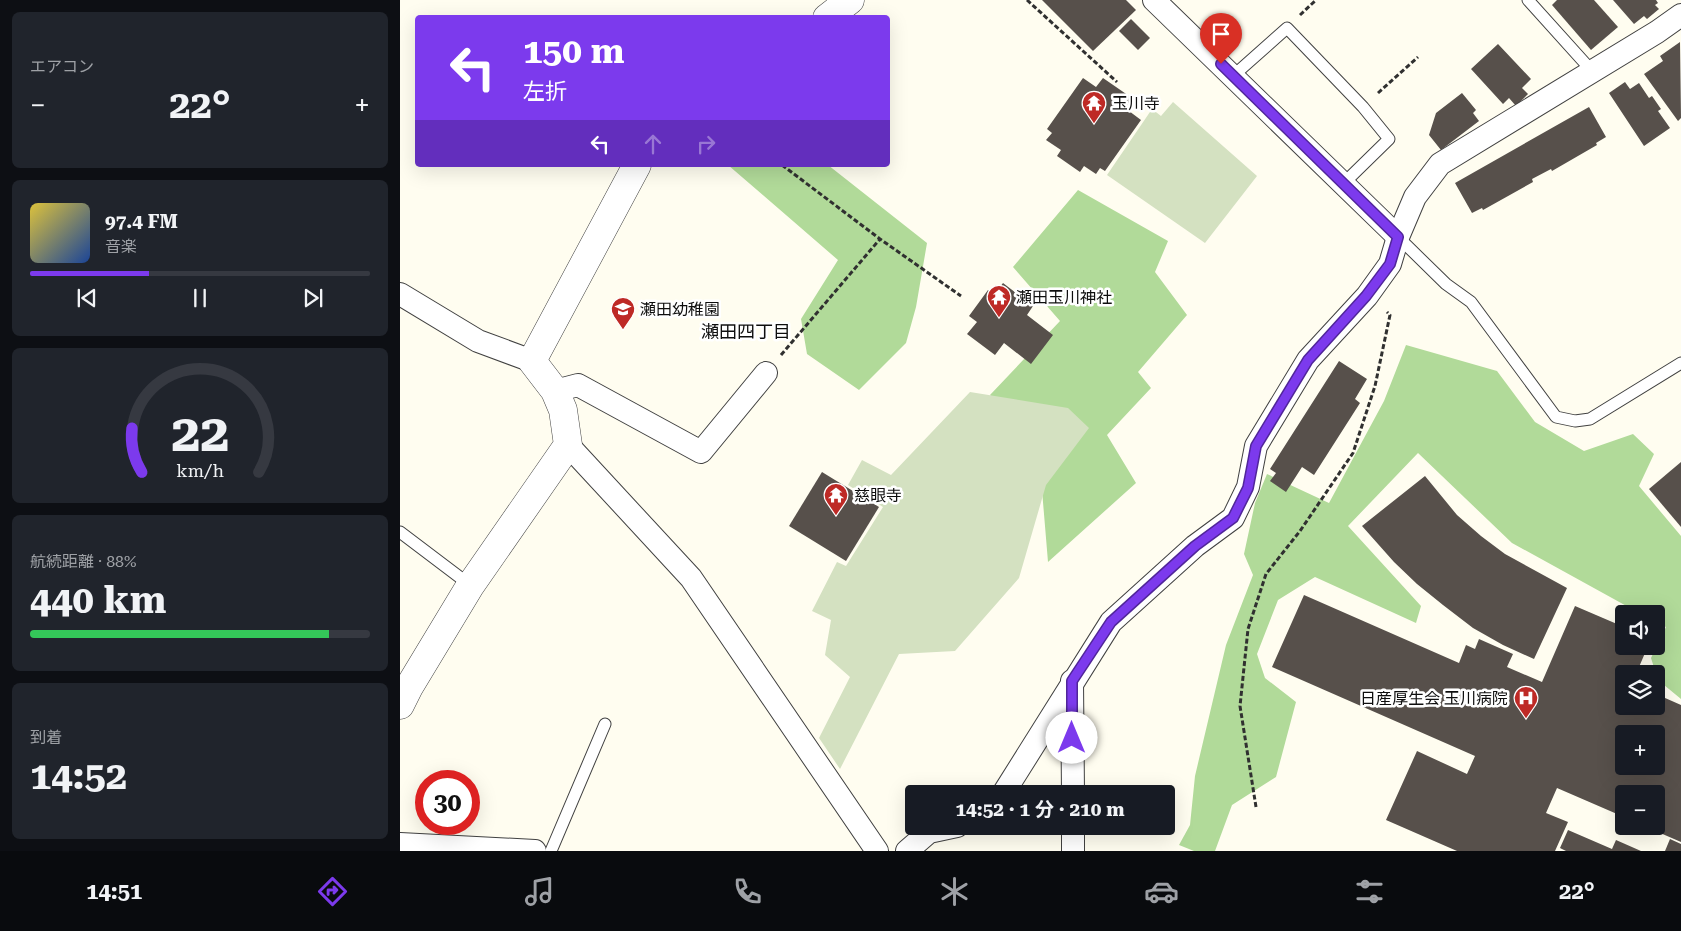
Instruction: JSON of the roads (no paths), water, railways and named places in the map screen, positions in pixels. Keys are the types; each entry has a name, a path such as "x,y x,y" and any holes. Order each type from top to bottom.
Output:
{"street":[{"path":"831,15 850,0"},
{"path":"1160,2 1398,237"},
{"path":"1008,785 1072,681 1111,622 1195,546 1233,518 1248,488 1256,446 1308,360 1366,296 1390,264 1398,237 1415,197 1440,164 1681,15"},
{"path":"532,361 636,167"},
{"path":"400,294 478,341 532,361 555,391 563,410 568,445 691,578 877,851"},
{"path":"555,391 578,385 701,452 766,373"},
{"path":"400,705 470,586 568,445"},
{"path":"1072,681 1073,785"},
{"path":"907,851 926,835"},
{"path":"1073,835 1073,851"},
{"path":"400,844 535,851"}],"lane":[{"path":"1528,0 1592,71"},
{"path":"1233,76 1287,28 1363,107 1389,139 1344,184"},
{"path":"1398,237 1446,284 1471,302 1556,416 1575,421 1590,419 1681,363"},
{"path":"400,532 470,586"},
{"path":"552,851 605,724"}],"place":[{"name":"玉川寺","path":"1094,124"},
{"name":"瀬田玉川神社","path":"999,318"},
{"name":"瀬田幼稚園","path":"623,330"},
{"name":"慈眼寺","path":"836,516"},
{"name":"日産厚生会 玉川病院","path":"1526,719"}],"district":[{"name":"瀬田四丁目","path":"746,331"}]}
